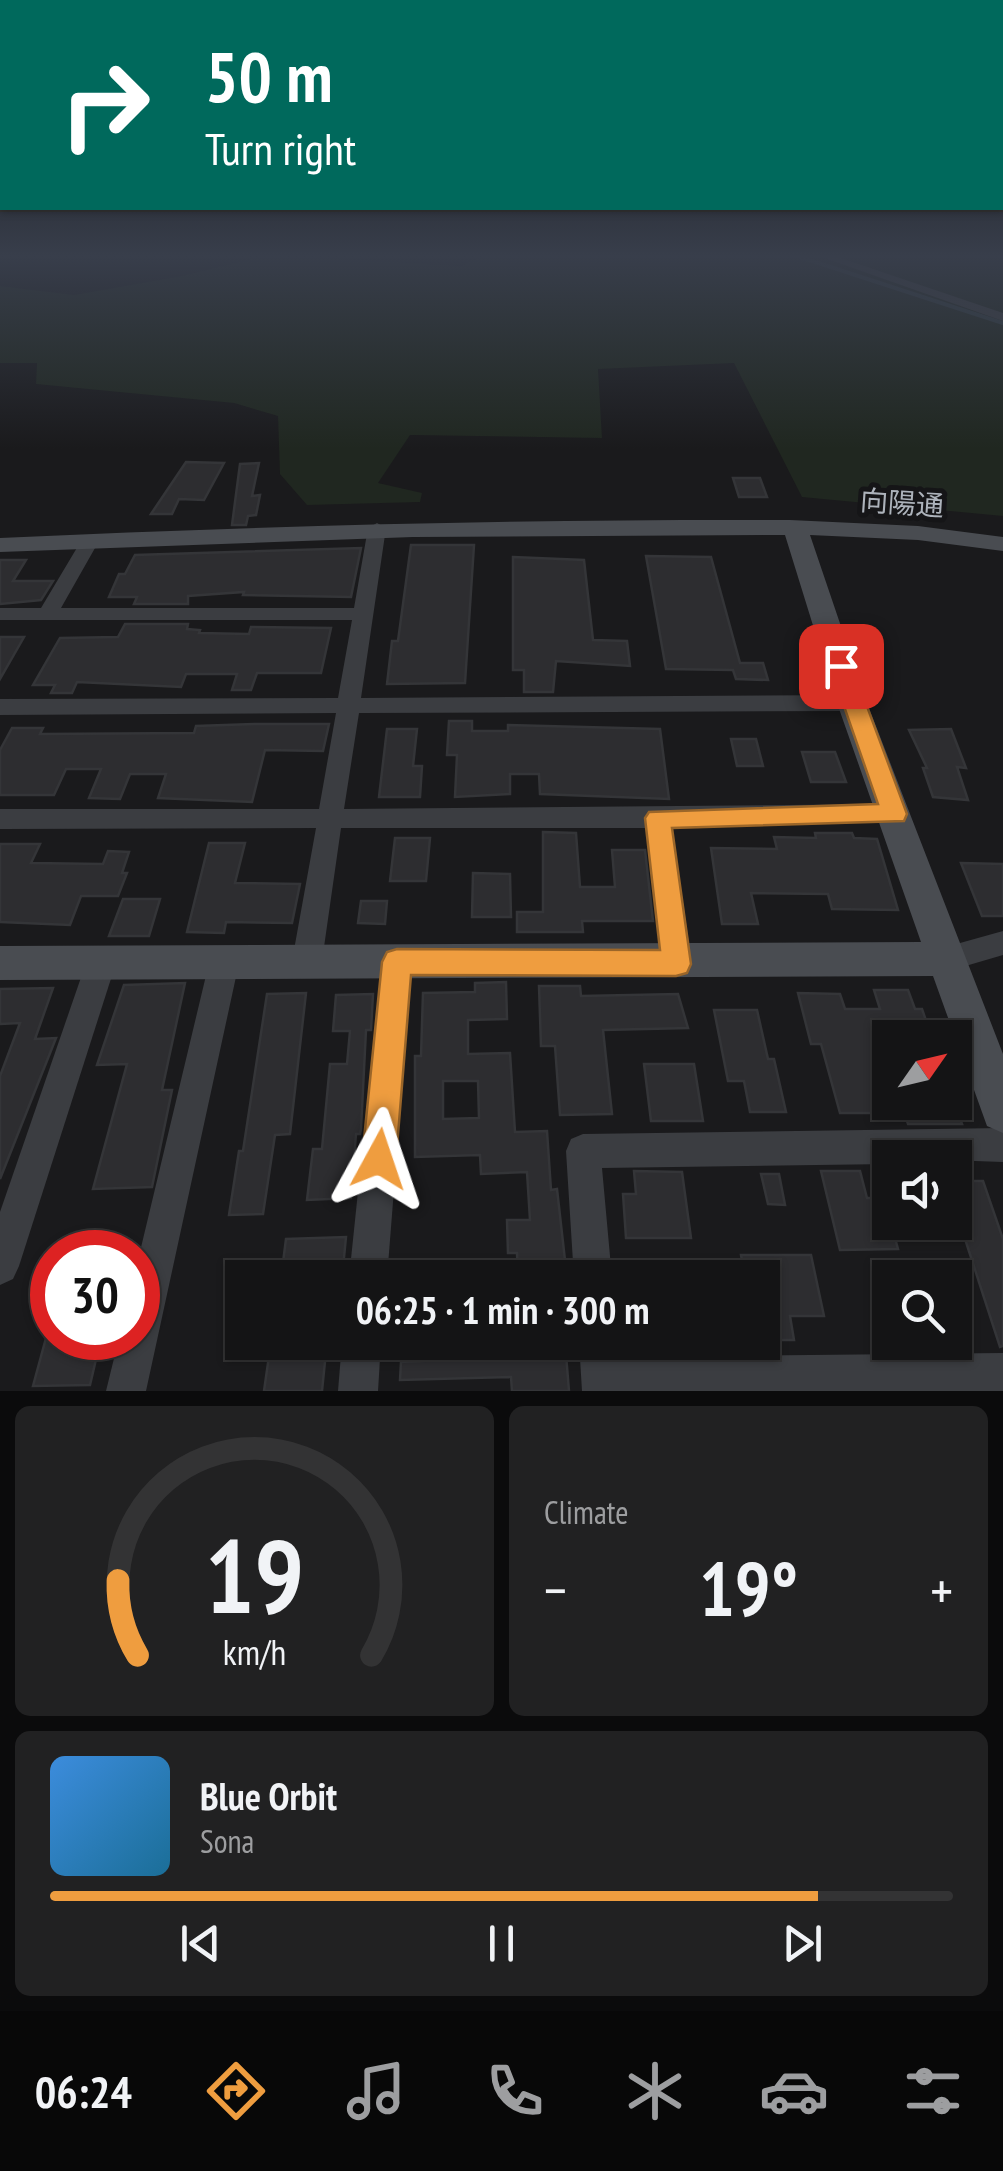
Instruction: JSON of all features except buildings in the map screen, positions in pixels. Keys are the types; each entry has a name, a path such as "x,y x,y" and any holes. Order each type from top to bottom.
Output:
{"street":[{"name":"向陽通","path":"0,546 377,528 872,529 1003,544"},
{"path":"308,961 377,528"},
{"path":"796,528 852,704 1003,1111"},
{"path":"47,614 90,542"},
{"path":"0,614 363,614"},
{"path":"0,707 852,704"},
{"path":"0,819 894,814"},
{"path":"658,818 676,964"},
{"path":"0,964 676,964 946,959 1003,944"},
{"path":"370,1260 397,962"},
{"path":"126,1391 224,963"},
{"path":"0,1266 101,964"},
{"path":"592,1260 583,1151 1003,1145"},
{"path":"358,1391 361,1360"},
{"path":"600,1370 1003,1373"}],"shaded area":[{"path":"0,320 1003,320 1003,516 802,497 734,363 598,369 602,438 410,435 378,483 422,493 420,502 307,505 280,474 278,416 234,403 36,384 37,363 0,363"}],"waterway":[{"path":"994,320 1003,323"}],"route":[{"path":"379,1159 397,962 676,964 658,818 894,814 841,666"}]}
